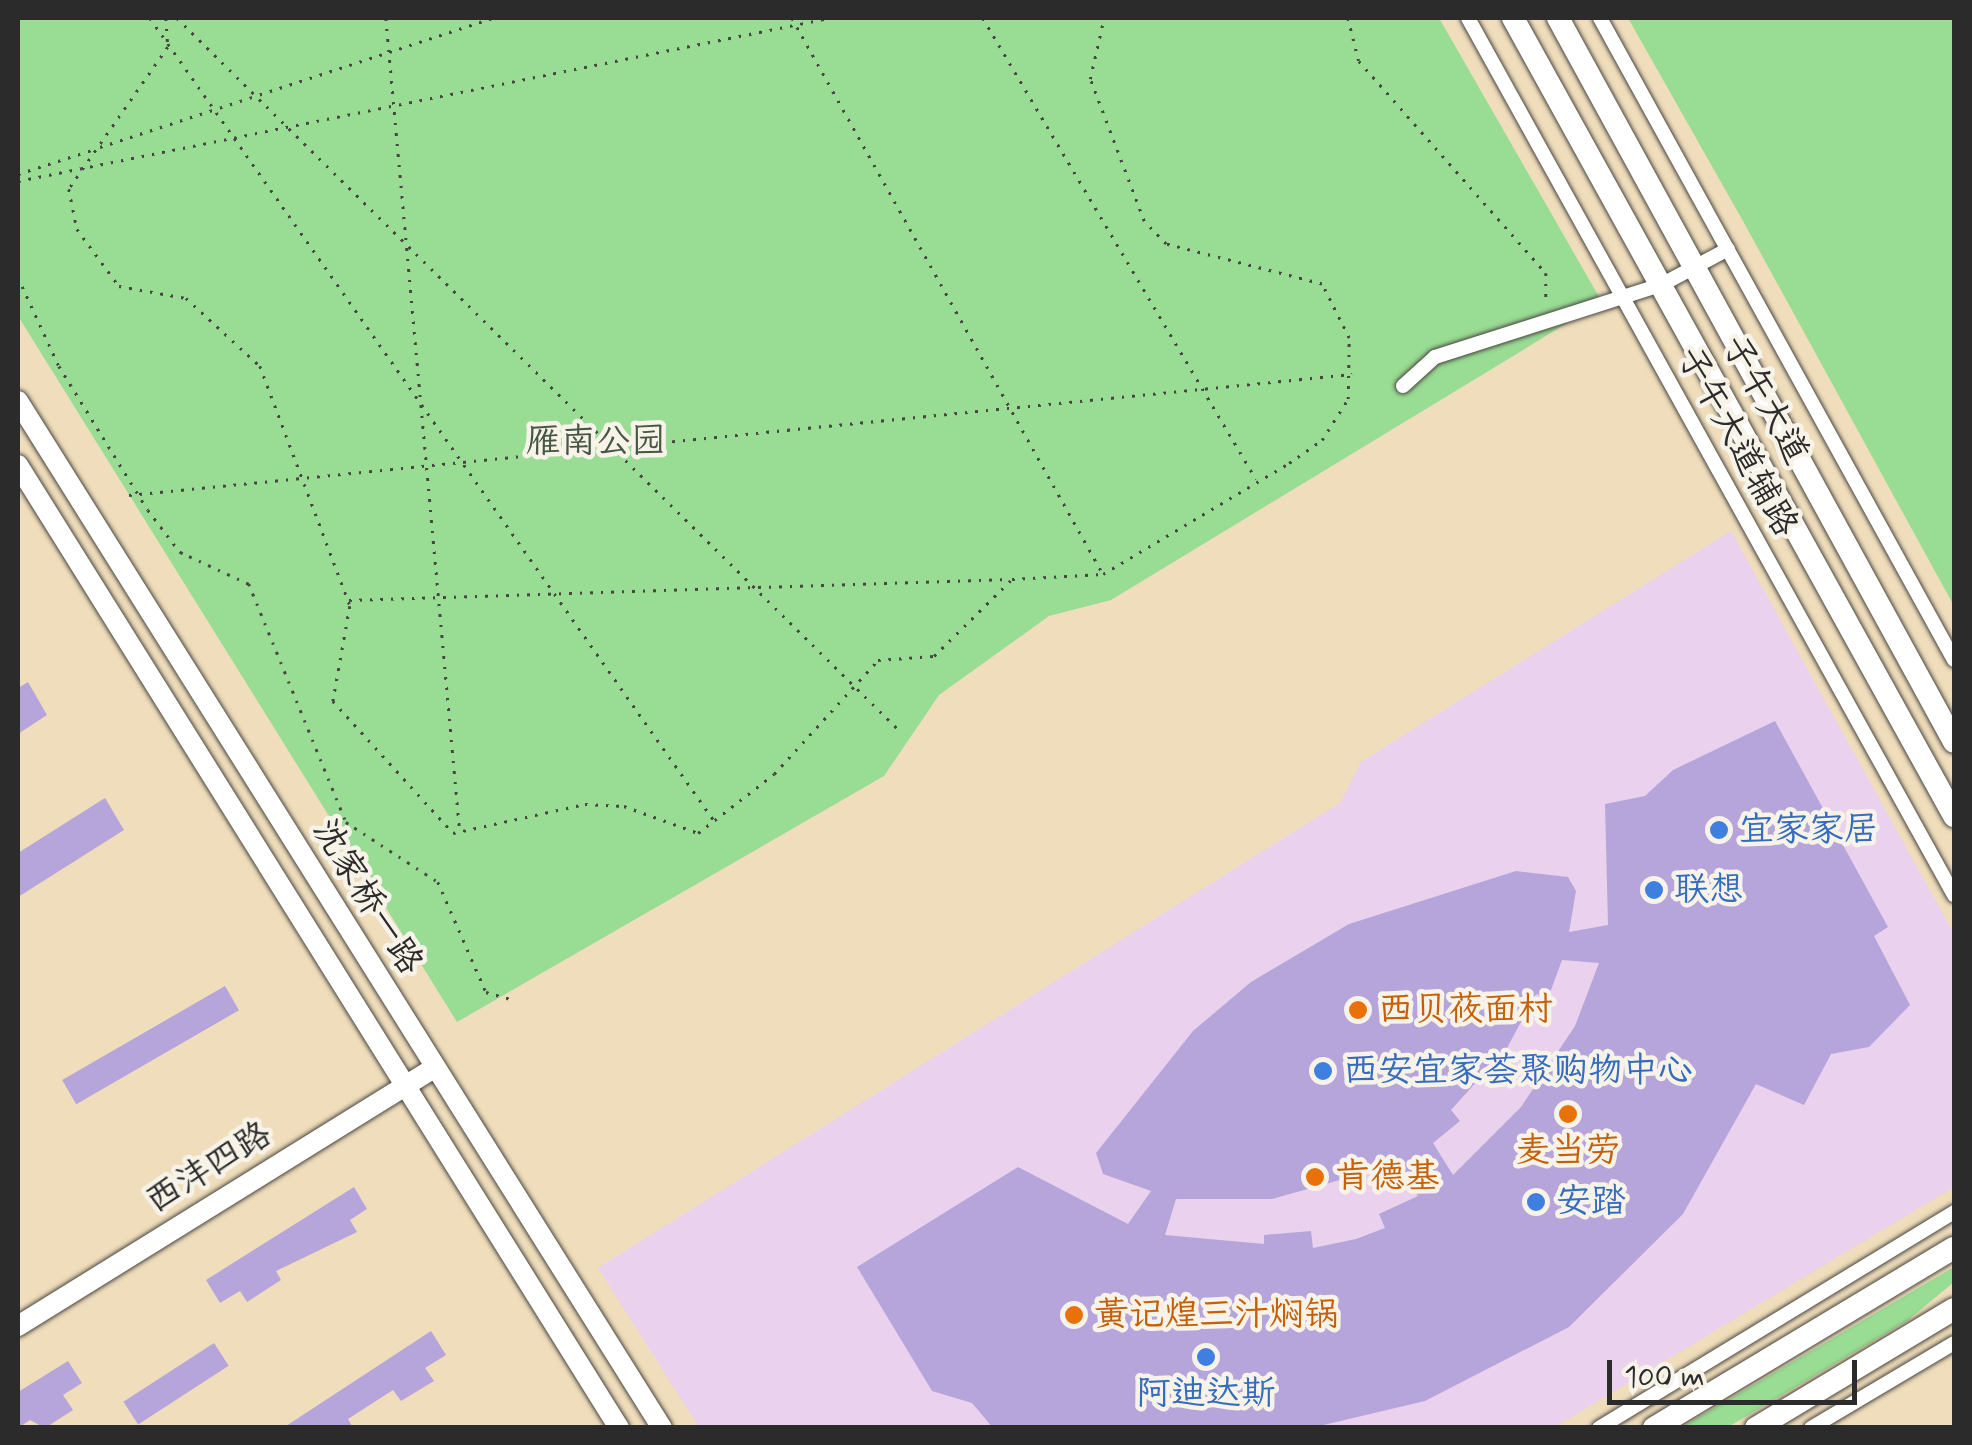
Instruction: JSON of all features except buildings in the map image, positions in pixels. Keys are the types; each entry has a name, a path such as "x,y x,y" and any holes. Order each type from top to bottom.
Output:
{"main road":[{"name":"子午大道","path":"1514,18 1954,816"},
{"name":"子午大道","path":"1558,18 1954,742"},
{"name":"沈家桥一路","path":"18,401 662,1428"},
{"name":"沈家桥一路","path":"18,465 619,1428"},
{"name":"西沣四路","path":"18,1326 434,1067"},
{"path":"1654,1428 1954,1248"},
{"path":"1756,1428 1954,1308"}],"street":[{"name":"子午大道辅路","path":"1468,18 1954,896"},
{"path":"1600,18 1954,660"},
{"path":"1403,386 1435,356 1661,285 1728,249"},
{"path":"1599,1428 1954,1212"},
{"path":"1811,1428 1954,1343"}],"path":[{"path":"150,18 716,824"},
{"path":"166,18 168,43 69,189 92,259 119,286 186,298 246,348 302,478 348,600 332,701 460,833"},
{"path":"177,18 902,733"},
{"path":"386,18 460,833"},
{"path":"18,174 492,18"},
{"path":"792,18 1103,574"},
{"path":"18,181 828,18"},
{"path":"983,18 1257,480"},
{"path":"348,600 1103,574 1322,440 1354,374 1339,308 1322,284 1166,244 1144,221 1090,79 1104,18"},
{"path":"1348,18 1359,61 1546,272 1546,309"},
{"path":"18,277 59,366 148,510 180,552 249,584 346,822 438,882 486,992 514,1000"},
{"path":"129,495 1354,374"},
{"path":"460,833 586,804 624,806 698,834 716,824 878,660 934,656 1012,579"}],"shaded area":[{"path":"1731,531 1954,934 1954,1187 1555,1427 699,1427 598,1268 1340,803 1361,762"}],"green space":[{"name":"雁南公园","path":"18,18 1439,18 1602,302 1111,600 1049,616 939,695 884,776 457,1022 18,316"},
{"path":"1628,18 1954,18 1954,606 1743,221"},
{"path":"1954,1267 1954,1282 1907,1321 1728,1427 1682,1427"}],"place":[{"name":"宜家家居","path":"1719,830"},
{"name":"联想","path":"1654,890"},
{"name":"西贝莜面村","path":"1358,1010"},
{"name":"西安宜家荟聚购物中心","path":"1323,1071"},
{"name":"麦当劳","path":"1568,1114"},
{"name":"肯德基","path":"1315,1177"},
{"name":"安踏","path":"1536,1202"},
{"name":"黄记煌三汁焖锅","path":"1074,1315"},
{"name":"阿迪达斯","path":"1206,1357"}]}
